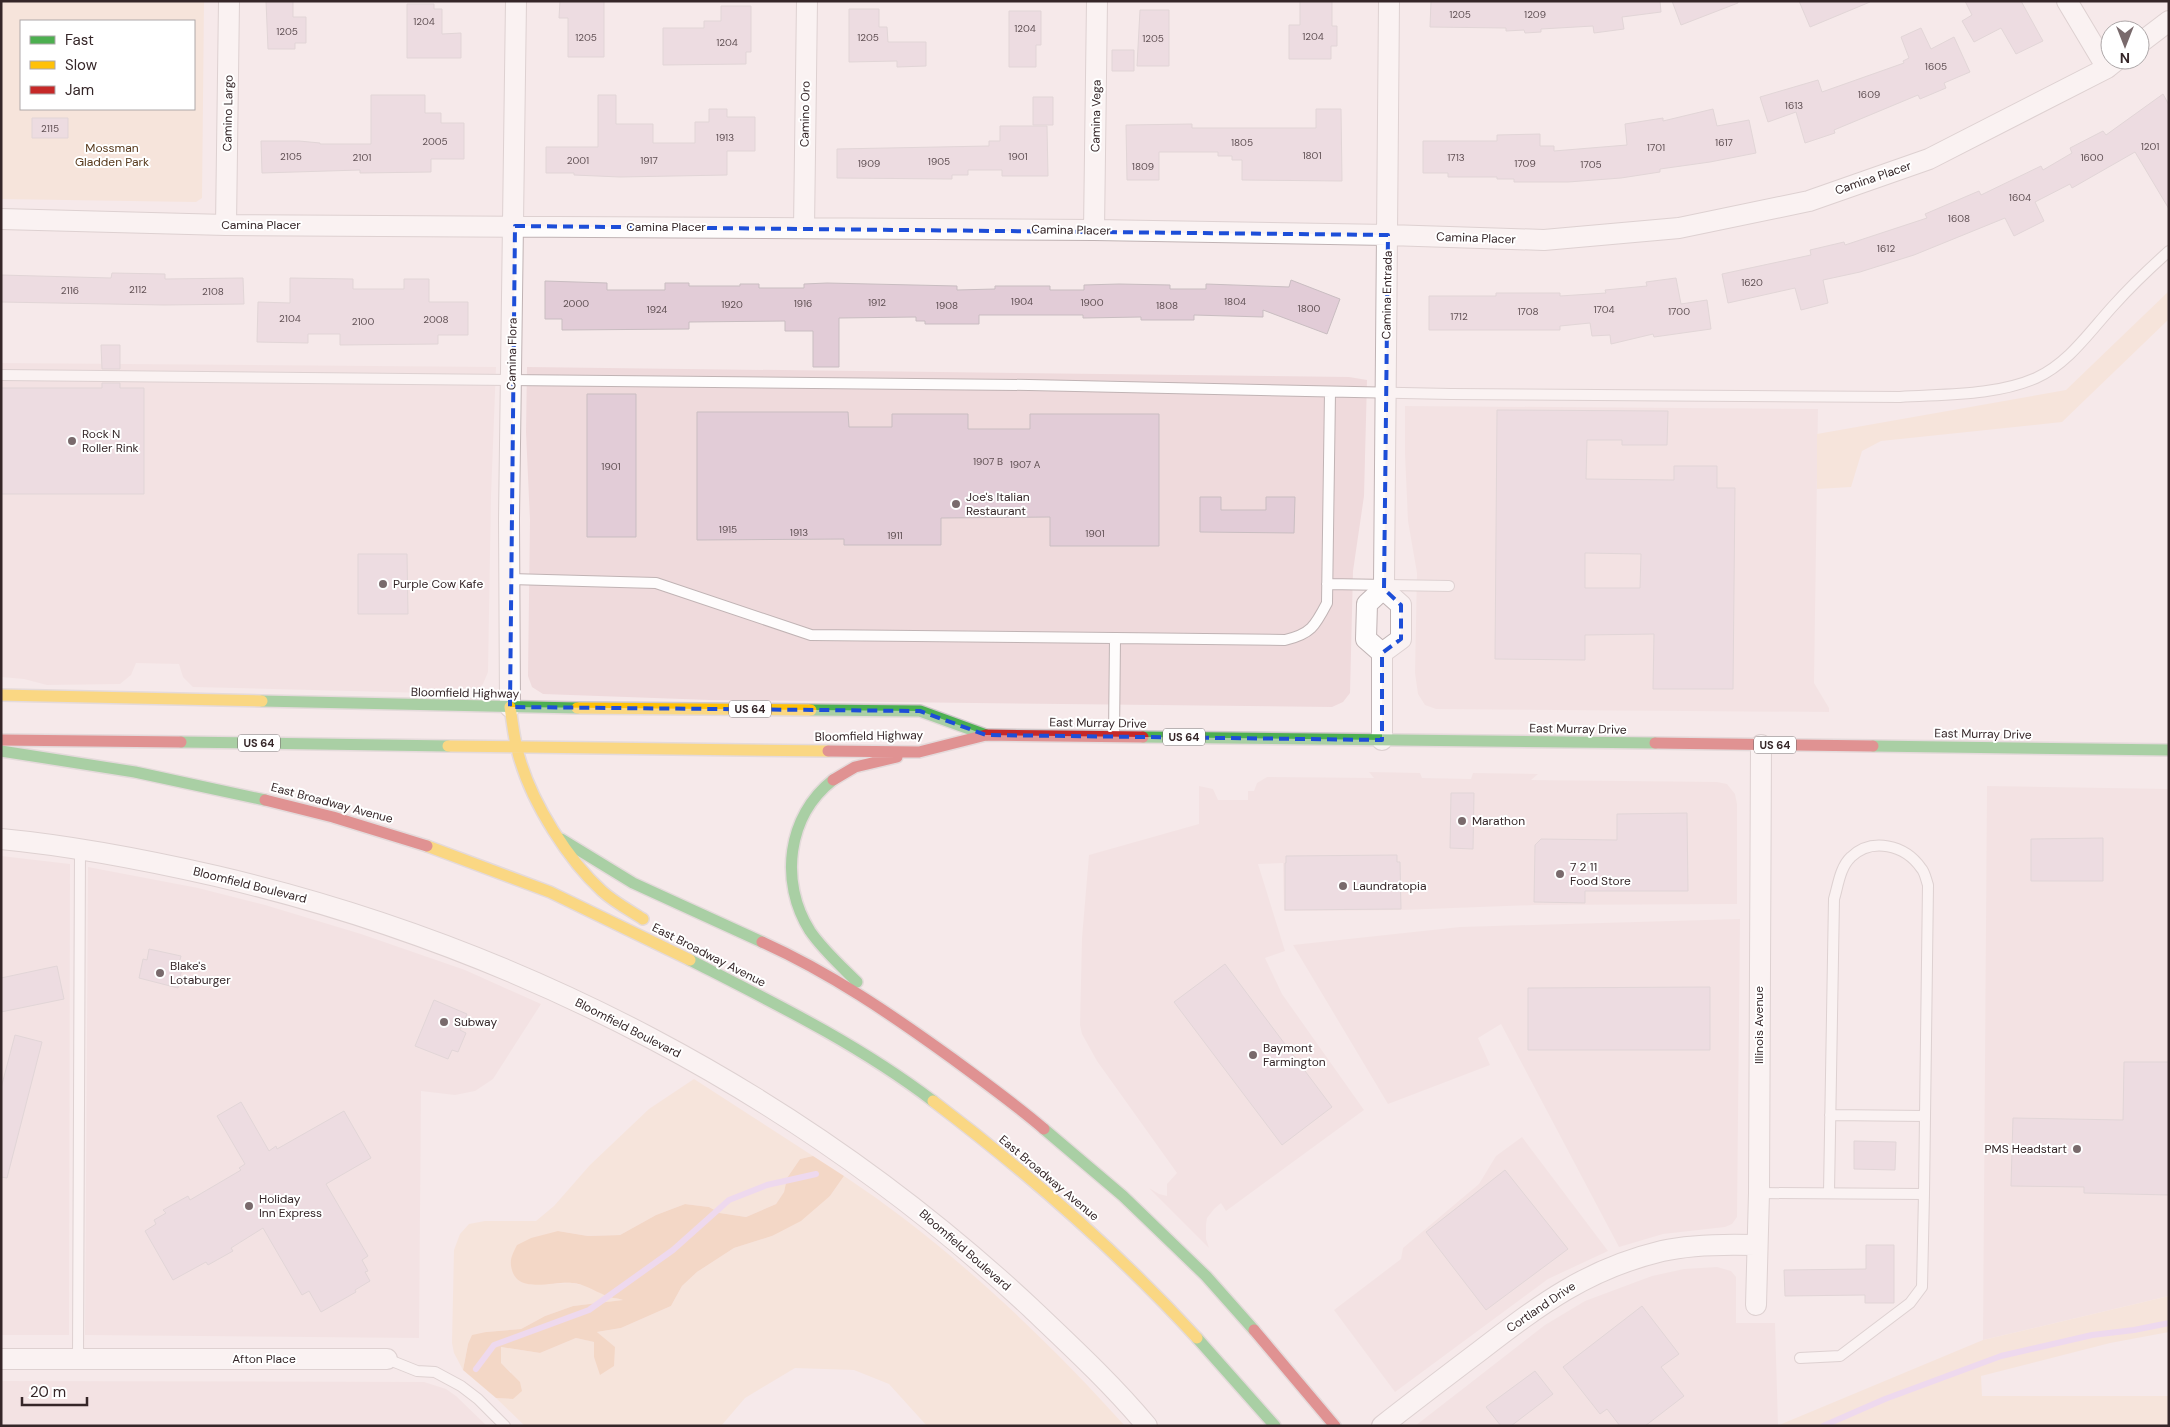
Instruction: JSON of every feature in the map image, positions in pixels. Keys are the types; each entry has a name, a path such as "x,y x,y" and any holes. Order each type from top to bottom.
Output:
{"main road":[{"name":"Bloomfield Highway","path":"1,695 510,708 920,711 986,735"},
{"path":"510,708 516,747 522,768 561,839 582,870 601,890 652,925"},
{"name":"Bloomfield Highway","path":"1,740 919,752 986,735"},
{"name":"East Murray Drive","path":"986,735 2169,750"},
{"name":"East Broadway Avenue","path":"1,751 132,771 223,789 292,805 421,843 518,879 585,907 837,1036 907,1083 966,1126 1027,1175 1089,1229 1174,1312 1226,1367 1275,1426"},
{"path":"887,1011 826,951 809,931 799,911 793,889 790,856 799,822 822,788 842,773 864,763 919,752"},
{"path":"561,839 633,883 798,958 887,1011 1022,1110 1124,1196 1224,1295 1335,1426"},
{"path":"729,967 837,1036"}],"street":[{"name":"Camino Largo","path":"226,225 229,1"},
{"name":"Camina Flora","path":"510,708 516,1"},
{"name":"Camino Oro","path":"804,228 807,1"},
{"name":"Camina Vega","path":"1094,230 1097,1"},
{"name":"Camina Entrada","path":"1384,587 1389,1"},
{"path":"2067,1 2100,47"},
{"path":"2150,35 2169,21"},
{"name":"Camina Placer","path":"1,219 226,225 1094,230 1388,235 1544,240 1679,228 1809,201 1929,159 2100,70"},
{"path":"1382,653 1401,639 1401,605 1384,587 1367,604 1366,639 1382,653 1382,740"},
{"name":"Illinois Avenue","path":"1756,1305 1756,1245 1759,1193 1760,745"},
{"name":"Bloomfield Boulevard","path":"1,839 80,849 167,865 261,886 343,909 462,951 537,983 682,1054 750,1094 816,1137 916,1208 976,1258 1047,1323 1112,1387 1148,1426"},
{"name":"Cortland Drive","path":"1382,1426 1531,1312 1578,1282 1622,1263 1663,1251 1725,1244 1756,1245"},
{"name":"Afton Place","path":"1,1360 387,1359"}],"lane":[{"path":"1,375 1029,385 1386,393 1900,397 1968,393 2001,388 2036,378 2058,365 2078,346 2114,304 2169,251"},
{"path":"510,579 656,583 811,635 1285,640 1303,636 1317,623 1327,603 1330,392"},
{"path":"1327,584 1384,587 1449,586"},
{"path":"1114,737 1115,638"},
{"path":"1800,1358 1840,1356 1910,1303 1922,1287 1928,886 1922,868 1907,853 1890,846 1868,846 1850,857 1840,876 1834,899 1828,1192"},
{"path":"78,1359 80,849"},
{"path":"1830,1115 1925,1116"},
{"path":"1759,1193 1924,1194"},
{"name":"Afton Place","path":"387,1359 417,1371 435,1372 461,1386 478,1399 505,1426"}],"highlighted area":[{"path":"515,226 1388,235 1384,589 1401,605 1401,639 1382,653 1382,740 986,735 920,711 510,707"}],"shaded area":[{"path":"1,363 496,367 491,496 488,672 483,684 478,689 467,694 193,687 183,677 179,664 136,663 131,675 120,684 47,685 24,679 1,677"},
{"path":"527,367 1349,377 1367,380 1364,496 1353,571 1350,693 1343,702 1332,707 710,700 543,694 532,687 528,676 530,520 526,432"},
{"path":"1405,406 1818,409 1814,683 1829,708 1829,712 1436,709 1425,705 1418,694 1415,673 1417,573 1408,521"},
{"path":"1369,772 1420,773 1422,778 1471,779 1473,773 1538,774 1531,780 1717,782 1727,784 1735,794 1737,804 1737,904 1535,905 1401,910 1284,911 1283,863 1258,864 1285,951 1265,958 1282,994 1364,1110 1226,1211 1221,1203 1214,1209 1207,1218 1206,1224 1206,1239 1209,1248 1149,1188 1167,1196 1167,1184 1177,1173 1097,1061 1082,1034 1080,1025 1082,938 1089,855 1199,824 1199,786 1213,789 1218,800 1248,800 1248,791 1254,791 1257,783 1267,777 1374,778"},
{"path":"1987,786 2169,789 2169,1296 1983,1340"},
{"path":"1,856 70,864 69,1335 1,1335"},
{"path":"88,867 198,888 265,905 361,934 465,970 541,1004 493,1079 475,1091 455,1095 421,1091 419,1338 85,1335"},
{"path":"1740,919 1737,1217 1732,1224 1725,1227 1663,1234 1619,1247 1501,1024 1478,1038 1490,1065 1388,1104 1293,945 1460,927"},
{"path":"1522,1137 1608,1251 1548,1279 1395,1392 1334,1310 1401,1259 1403,1248 1479,1184 1496,1156"},
{"path":"813,1156 844,1176 830,1196 801,1221 772,1236 734,1248 697,1272 682,1286 671,1306 621,1328 597,1332 615,1347 614,1366 600,1375 594,1357 594,1342 576,1338 540,1353 501,1347 501,1363 520,1382 522,1391 513,1399 496,1398 463,1370 468,1344 472,1335 521,1329 545,1316 573,1306 623,1300 606,1296 576,1284 537,1285 521,1282 516,1277 511,1266 517,1245 531,1238 558,1231 588,1236 620,1235 656,1215 685,1204 709,1207 720,1213 746,1217 776,1204 784,1192 787,1178 800,1159"},
{"path":"1717,1267 1731,1271 1736,1277 1736,1323 1775,1323 1778,1425 1415,1426 1545,1325 1585,1301 1652,1276 1684,1269"},
{"path":"1,1381 424,1382 446,1389 456,1396 487,1426 1,1426"}],"green space":[{"name":"Mossman Gladden Park","path":"1,1 204,1 202,198 196,202 1,199"},
{"path":"2169,291 2169,319 2062,422 1881,441 1862,451 1851,487 1817,489 1817,434 2066,390"},
{"path":"694,1079 813,1156 800,1159 787,1178 784,1192 776,1204 746,1217 720,1213 709,1207 685,1204 656,1215 620,1235 588,1236 558,1231 531,1284 572,1283 592,1287 605,1296 625,1300 573,1306 545,1316 521,1329 486,1332 468,1344 463,1370 454,1353 452,1343 454,1250 460,1234 469,1224 485,1221 536,1221 554,1206 590,1165 649,1109"},
{"path":"844,1176 920,1231 992,1292 1061,1358 1125,1426 927,1426 889,1384 854,1370 795,1368 745,1398 721,1426 525,1426 496,1398 513,1399 511,1372 500,1363 501,1347 540,1353 576,1338 595,1342 594,1357 615,1348 597,1332 621,1328 671,1306 682,1286 697,1272 734,1248 772,1236 830,1196"},
{"path":"2169,1296 2169,1332 2110,1343 1981,1376 1982,1396 2169,1396 2169,1426 1777,1426 1983,1340"}],"building":[{"path":"266,1 293,1 293,17 306,17 306,43 295,43 295,49 268,49"},
{"path":"560,1 604,1 604,57 568,57 568,18 559,18"},
{"path":"1300,1 1332,1 1332,26 1337,26 1337,46 1331,46 1331,59 1289,59 1289,25 1300,25"},
{"path":"1431,1 1660,1 1661,12 1622,17 1624,29 1594,33 1593,26 1541,29 1541,32 1525,33 1524,30 1506,31 1506,28 1430,27"},
{"path":"1672,1 1738,1 1738,3 1681,25"},
{"path":"1799,1 1870,1 1870,2 1810,27"},
{"path":"1965,1 2021,1 2043,41 2016,54 2001,28 1974,42 1962,21 1972,15"},
{"path":"407,4 434,4 434,9 442,9 442,34 461,33 461,58 407,58"},
{"path":"721,6 751,6 751,52 746,52 746,64 663,65 663,28 704,28 704,21 721,21"},
{"path":"849,9 879,9 879,27 887,27 888,42 926,42 926,66 897,67 897,61 849,62"},
{"path":"1140,10 1169,10 1169,66 1137,66"},
{"path":"1009,11 1041,11 1041,45 1036,45 1036,67 1009,67"},
{"path":"1921,28 1931,49 1954,37 1970,72 1944,83 1946,88 1920,99 1918,95 1834,130 1835,133 1805,143 1796,112 1768,122 1760,97 1818,80 1822,92 1904,63 1903,61 1909,58 1901,37"},
{"path":"1112,50 1134,50 1134,71 1112,71"},
{"path":"2163,94 2169,105 2169,209 2135,152 2072,188 2070,184 2035,202 2044,221 2014,236 2005,218 1914,255 1860,272 1823,280 1828,303 1801,310 1795,288 1728,303 1722,274 1811,255 1810,250 1844,242 1845,245 1927,218 1925,214 1979,191 1981,195 2041,166 2043,170 2072,153 2070,148 2103,131 2106,135"},
{"path":"371,95 425,95 425,113 441,113 441,123 464,123 464,159 431,159 431,172 360,173 360,170 262,173 261,141 371,144"},
{"path":"598,95 616,95 616,124 653,124 653,143 695,143 695,122 709,122 709,109 727,109 727,117 755,117 755,151 727,151 727,175 620,177 574,175 574,173 546,173 546,147 598,147"},
{"path":"1033,97 1053,97 1053,125 1033,125"},
{"path":"1316,109 1341,109 1342,181 1242,180 1242,160 1232,160 1232,156 1218,156 1218,152 1159,152 1159,180 1127,180 1126,125 1192,124 1192,128 1316,128"},
{"path":"1713,109 1717,126 1749,120 1756,153 1660,169 1660,172 1621,178 1568,182 1514,182 1514,179 1497,179 1497,177 1448,177 1448,173 1423,173 1423,141 1497,141 1497,135 1540,134 1540,146 1554,146 1554,151 1627,145 1625,124 1663,118 1663,121"},
{"path":"32,118 68,118 68,138 32,138"},
{"path":"1000,126 1047,126 1048,176 1002,176 1002,170 968,170 968,175 952,175 952,179 837,178 837,149 989,146 989,141 1000,141"},
{"path":"112,273 165,274 165,279 243,278 244,304 164,305 1,302 1,275 111,278"},
{"path":"290,278 353,279 353,289 404,289 404,279 429,279 429,302 468,302 468,335 438,335 438,344 340,345 340,334 308,334 308,343 257,342 258,302 290,303"},
{"path":"1676,278 1681,304 1707,300 1711,329 1654,337 1653,334 1611,344 1610,335 1592,336 1590,323 1560,326 1560,330 1429,330 1429,296 1496,296 1496,293 1560,293 1560,296 1606,293 1605,290 1647,286 1646,282"},
{"path":"1291,280 1340,299 1327,334 1263,310 1263,317 1194,315 1194,320 1141,320 1141,317 1083,318 1083,315 979,315 979,324 925,324 925,321 916,321 916,317 839,318 839,367 813,367 813,331 785,331 785,321 689,322 689,329 562,330 562,319 545,319 545,281 607,283 607,290 665,290 665,283 689,283 689,286 759,284 759,288 804,288 804,284 827,283 957,286 957,290 995,289 995,286 1050,286 1050,290 1084,290 1084,285 1119,284 1170,285 1170,289 1206,289 1206,284 1289,287"},
{"path":"101,345 120,345 120,369 102,369"},
{"name":"Rock N Roller Rink","path":"102,383 120,383 120,388 144,388 144,494 1,494 1,388 102,388"},
{"path":"587,394 636,394 636,537 587,537"},
{"path":"1497,410 1668,411 1667,445 1622,445 1622,440 1587,440 1586,479 1674,480 1674,466 1717,466 1717,488 1735,488 1733,689 1653,689 1654,634 1585,635 1585,660 1495,659","holes":["1585,553 1641,554 1640,588 1585,588"]},
{"path":"697,412 848,412 849,427 892,427 892,414 968,414 968,429 1030,429 1030,414 1159,414 1159,546 1050,546 1050,517 941,518 941,545 844,545 844,539 697,540"},
{"path":"1200,497 1221,497 1221,510 1266,510 1266,497 1295,497 1294,533 1200,532"},
{"name":"Purple Cow Kafe","path":"358,554 407,554 408,614 358,614"},
{"name":"Marathon","path":"1451,793 1474,793 1473,849 1450,848"},
{"path":"1687,813 1688,891 1585,891 1585,903 1534,902 1535,845 1541,839 1617,840 1617,814"},
{"path":"2103,838 2103,881 2031,881 2031,839"},
{"name":"Laundratopia","path":"1397,855 1397,862 1400,862 1401,909 1285,910 1286,856"},
{"name":"Blake's Lotaburger","path":"149,949 181,956 178,967 182,968 178,988 139,978 143,959 147,960"},
{"name":"Baymont Farmington","path":"1225,964 1332,1107 1282,1145 1174,1002"},
{"path":"57,966 64,999 1,1012 1,978"},
{"path":"1710,987 1710,1050 1528,1050 1528,988"},
{"name":"Subway","path":"434,1000 467,1014 460,1030 466,1033 458,1052 452,1050 448,1059 415,1046"},
{"path":"15,1035 42,1042 7,1178 1,1177 1,1088"},
{"path":"2124,1062 2169,1062 2169,1195 2084,1193 2084,1187 2011,1186 2013,1118 2123,1120"},
{"name":"Holiday Inn Express","path":"241,1102 269,1151 276,1146 277,1149 344,1111 371,1158 326,1184 368,1256 362,1260 368,1271 365,1272 370,1281 355,1290 356,1292 321,1312 309,1291 302,1295 263,1228 231,1248 233,1251 208,1265 206,1262 173,1280 145,1231 156,1224 154,1220 166,1213 163,1210 188,1196 190,1200 241,1170 239,1168 245,1164 217,1116"},
{"path":"1854,1141 1896,1142 1895,1170 1854,1169"},
{"path":"1505,1170 1568,1249 1486,1310 1426,1232"},
{"path":"1866,1245 1894,1245 1894,1303 1865,1303 1865,1295 1785,1296 1784,1270 1866,1269"},
{"path":"1642,1306 1679,1354 1661,1367 1684,1396 1645,1426 1620,1426 1607,1409 1600,1414 1563,1367"},
{"path":"1535,1371 1553,1394 1511,1426 1501,1426 1486,1407"}],"waterway":[{"path":"476,1369 494,1345 589,1310 673,1250 729,1200 767,1185 816,1174"},
{"path":"1823,1426 1885,1399 2001,1356 2092,1335 2134,1330 2169,1323"}],"traffic: fast":[{"path":"262,701 577,708"},
{"path":"811,710 920,711 986,735"},
{"path":"1143,737 1655,743"},
{"path":"181,742 448,746"},
{"path":"1873,746 2169,750"},
{"path":"1,751 135,772 265,800"},
{"path":"833,780 818,795 806,812 797,831 792,871 794,892 800,912 810,931 826,951 857,982"},
{"path":"561,839 633,883 762,942"},
{"path":"690,960 815,1025 875,1061 933,1101"},
{"path":"1044,1129 1123,1196 1206,1276 1254,1330"},
{"path":"1197,1338 1275,1426"}],"traffic: slow":[{"path":"1,695 262,701"},
{"path":"510,707 516,747 520,760 534,795 553,830 577,864 602,891 643,919"},
{"path":"577,708 811,710"},
{"path":"448,746 828,751"},
{"path":"427,846 550,892 690,960"},
{"path":"933,1101 1003,1156 1071,1214 1135,1274 1197,1338"}],"traffic: jam":[{"path":"828,751 919,752 986,735 1143,737"},
{"path":"1,740 181,742"},
{"path":"1655,743 1873,746"},
{"path":"833,780 855,767 897,757"},
{"path":"265,800 333,817 427,846"},
{"path":"762,942 837,981 884,1011 976,1076 1044,1129"},
{"path":"1254,1330 1335,1426"}],"place":[{"name":"Rock N Roller Rink","path":"72,441"},
{"name":"Joe's Italian Restaurant","path":"956,504"},
{"name":"Purple Cow Kafe","path":"383,584"},
{"name":"Marathon","path":"1462,821"},
{"name":"7 2 11 Food Store","path":"1560,874"},
{"name":"Laundratopia","path":"1343,886"},
{"name":"Blake's Lotaburger","path":"160,973"},
{"name":"Subway","path":"444,1022"},
{"name":"Baymont Farmington","path":"1253,1055"},
{"name":"PMS Headstart","path":"2077,1149"},
{"name":"Holiday Inn Express","path":"249,1206"}]}
